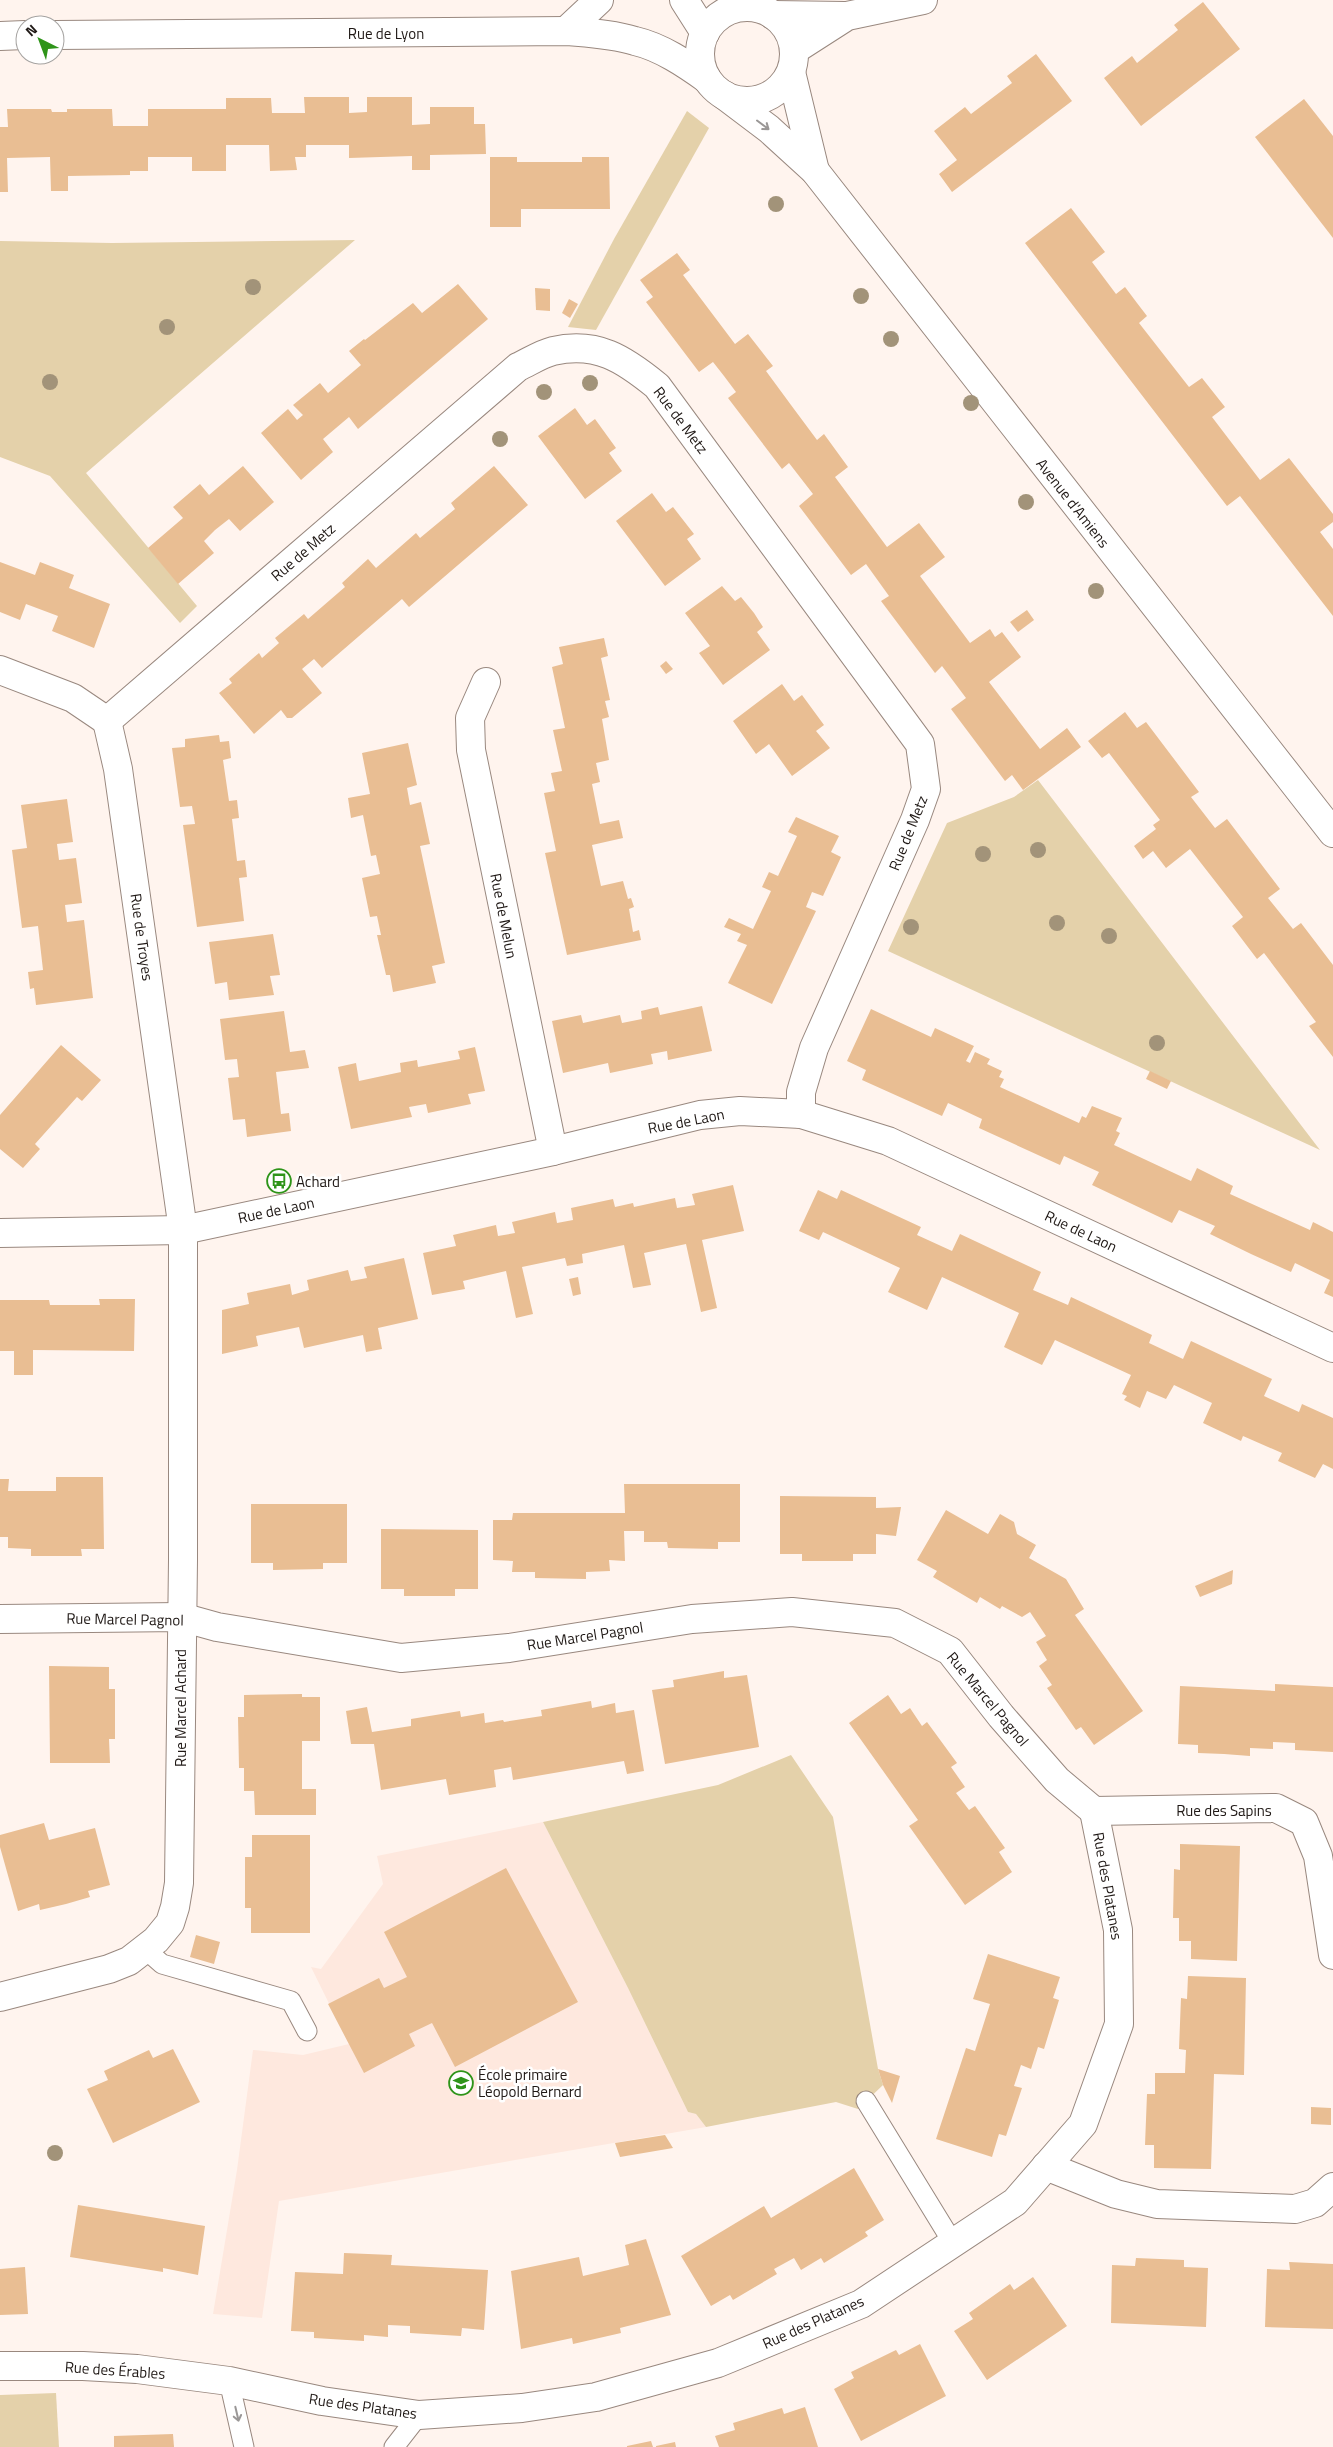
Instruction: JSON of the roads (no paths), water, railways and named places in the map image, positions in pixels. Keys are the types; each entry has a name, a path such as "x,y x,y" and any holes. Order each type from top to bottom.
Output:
{"street":[{"path":"566,31 599,0"},
{"path":"684,0 704,35"},
{"path":"773,15 847,16 923,0"},
{"path":"815,171 792,61 791,36 783,24 773,15 760,9 737,4 734,9 722,14 712,22 704,35 700,54 700,62 716,87 737,100 763,99 784,84 792,61 847,16"},
{"name":"Rue de Lyon","path":"65,35 566,31 605,35 637,41 685,63 769,129 815,171"},
{"path":"0,36 15,35"},
{"path":"637,41 686,40 704,35"},
{"name":"Avenue d'Amiens","path":"815,171 1333,833"},
{"name":"Rue de Metz","path":"107,721 518,367 551,351 579,348 610,353 631,364 657,386 920,744 926,789 915,820 814,1048 801,1092 801,1114"},
{"path":"0,670 73,698 107,721"},
{"name":"Rue de Melun","path":"486,682 470,718 471,750 553,1151"},
{"name":"Rue de Troyes","path":"107,721 118,769 183,1230"},
{"name":"Rue de Laon","path":"0,1233 183,1230 553,1151 700,1115 740,1111 801,1114 888,1141 1333,1348"},
{"name":"Rue Marcel Achard","path":"0,1997 109,1969 129,1961 156,1940 170,1923 175,1907 179,1883 183,1560 183,1230"},
{"name":"Rue Marcel Pagnol","path":"0,1619 181,1617 217,1627 401,1658 509,1648 692,1619 792,1612 895,1623 950,1651 1001,1716 1057,1780 1094,1811"},
{"name":"Rue des Sapins","path":"1094,1811 1276,1808 1304,1822 1318,1856 1333,1954"},
{"name":"Rue des Platanes","path":"229,2381 322,2401 420,2415 522,2408 596,2398 718,2363 860,2304 953,2243 1015,2202 1083,2124 1119,2024 1118,1930 1094,1811"},
{"path":"1046,2166 1116,2194 1157,2204 1296,2209 1315,2204 1333,2187"},
{"name":"Rue des Érables","path":"0,2366 74,2366 137,2369 229,2381"}],"lane":[{"path":"145,1949 162,1964 291,2001 307,2030"},
{"path":"866,2101 953,2243"},
{"path":"229,2381 244,2447"},
{"path":"394,2447 420,2415"}],"place":[{"name":"Achard","path":"279,1181"},
{"name":"École primaire Léopold Bernard","path":"461,2083"}]}
